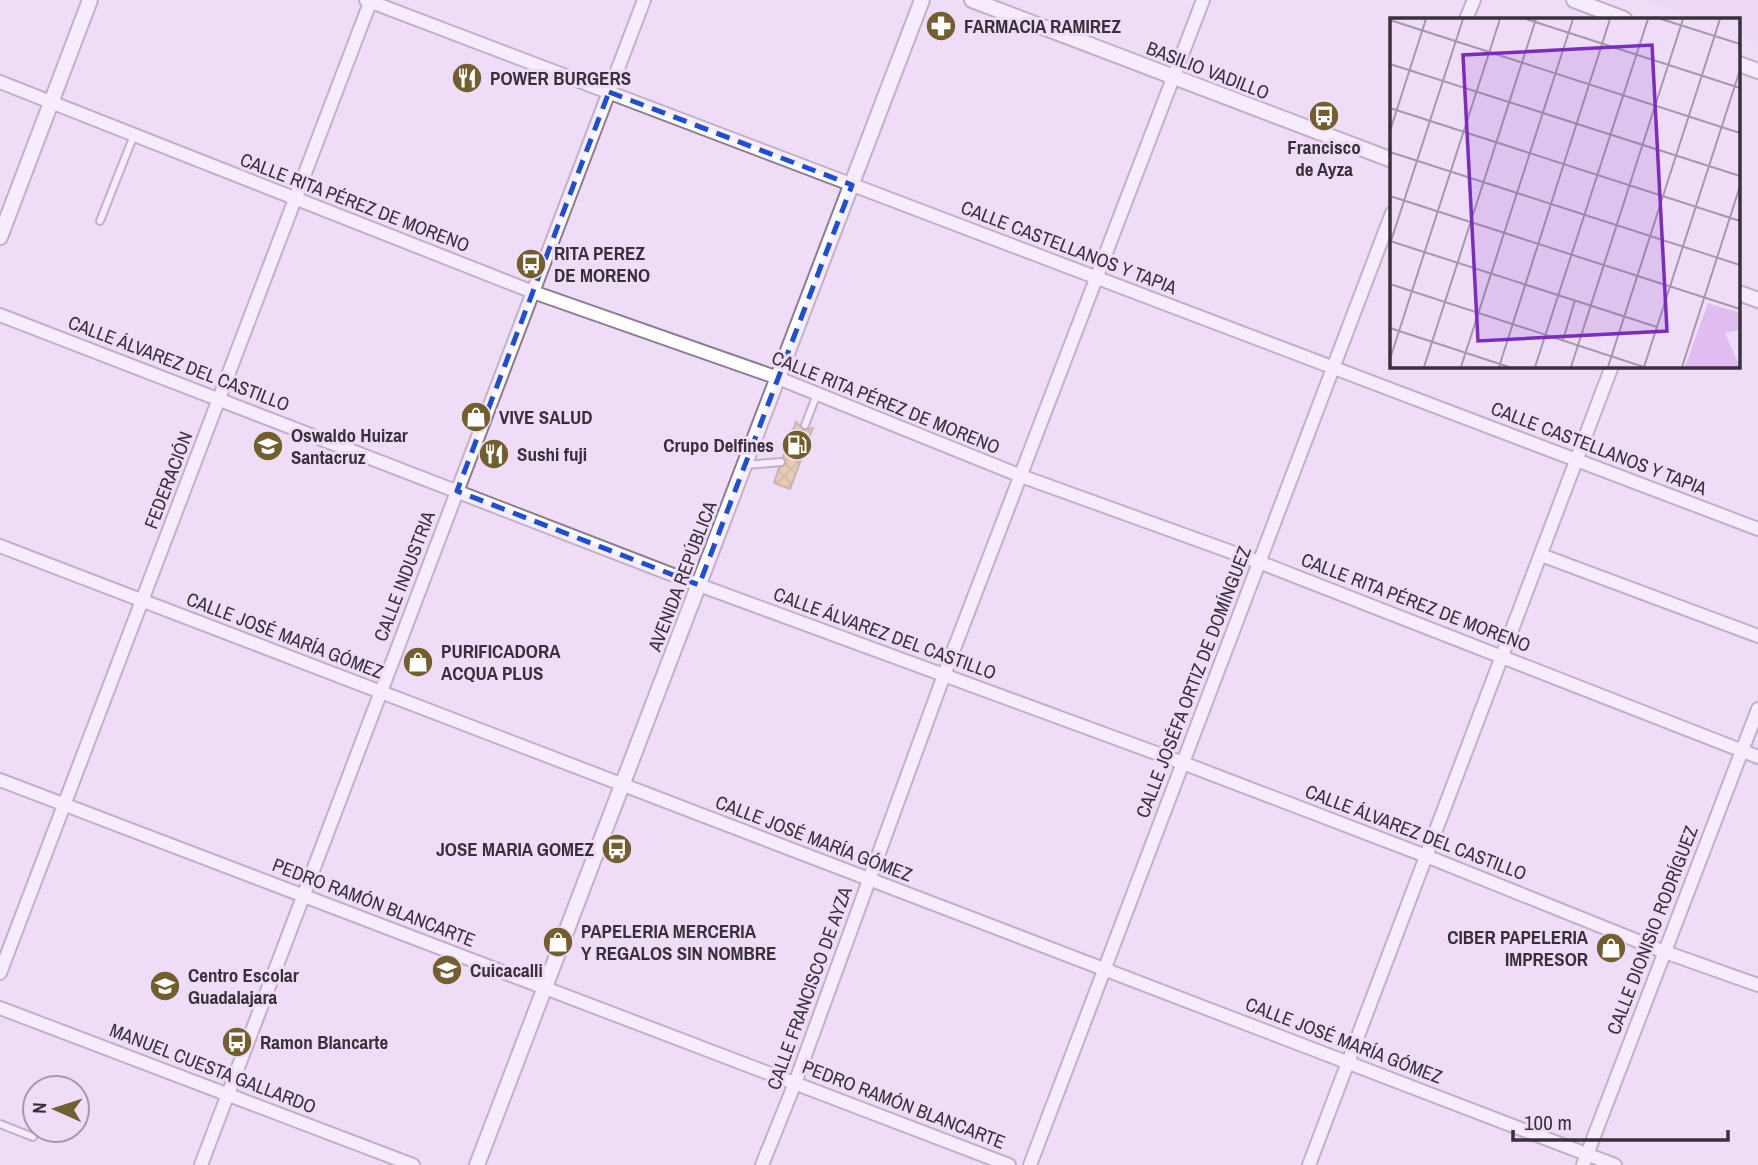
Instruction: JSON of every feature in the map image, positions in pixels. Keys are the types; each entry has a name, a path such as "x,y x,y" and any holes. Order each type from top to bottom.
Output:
{"street":[{"path":"0,237 90,0"},
{"name":"CALLE INDUSTRIA","path":"201,1165 644,0"},
{"name":"AVENIDA REPÚBLICA","path":"477,1165 922,0"},
{"name":"BASILIO VADILLO","path":"972,0 1390,159"},
{"name":"CALLE FRANCISCO DE AYZA","path":"762,1165 795,1083 944,675 1203,0"},
{"path":"1466,18 1474,0"},
{"path":"1574,0 1621,18"},
{"name":"CALLE CASTELLANOS Y TAPIA","path":"369,1 1758,529"},
{"name":"FEDERACIÓN","path":"0,973 369,1"},
{"path":"1740,64 1758,71"},
{"name":"CALLE RITA PÉREZ DE MORENO","path":"0,82 533,292 778,379 1021,476 1259,562 1503,655 1758,757"},
{"name":"CALLE JOSÉFA ORTIZ DE DOMÍNGUEZ","path":"1030,1165 1390,218"},
{"path":"1740,293 1758,300"},
{"name":"CALLE ÁLVAREZ DEL CASTILLO","path":"0,315 699,584 1183,763 1758,985"},
{"path":"1309,1165 1611,368"},
{"name":"CALLE JOSÉ MARÍA GÓMEZ","path":"0,546 1348,1063 1585,1160 1615,1165"},
{"path":"1541,555 1758,636"},
{"name":"CALLE DIONISIO RODRÍGUEZ","path":"1585,1160 1758,709"},
{"name":"PEDRO RAMÓN BLANCARTE","path":"0,780 1009,1165"},
{"name":"MANUEL CUESTA GALLARDO","path":"0,1008 413,1165"}],"lane":[{"path":"100,221 134,135"},
{"path":"805,425 817,394"},
{"path":"745,465 781,462"},
{"path":"0,1124 21,1132"}],"highlighted area":[{"path":"609,92 852,185 699,585 457,491"}],"shaded area":[{"path":"1646,0 1758,0 1758,42 1740,35 1740,18 1694,18"}],"building":[{"name":"Crupo Delfines","path":"796,422 804,430 813,428 790,489 774,483 779,468 786,464 783,457"}],"place":[{"name":"FARMACIA RAMIREZ","path":"941,26"},
{"name":"POWER BURGERS","path":"467,78"},
{"name":"Francisco de Ayza","path":"1324,116"},
{"name":"RITA PEREZ DE MORENO","path":"531,264"},
{"name":"VIVE SALUD","path":"476,417"},
{"name":"Crupo Delfines","path":"797,445"},
{"name":"Oswaldo Huizar Santacruz","path":"268,446"},
{"name":"Sushi fuji","path":"494,454"},
{"name":"PURIFICADORA ACQUA PLUS","path":"418,662"},
{"name":"JOSE MARIA GOMEZ","path":"617,849"},
{"name":"PAPELERIA MERCERIA Y REGALOS SIN NOMBRE","path":"558,942"},
{"name":"CIBER PAPELERIA IMPRESOR","path":"1611,948"},
{"name":"Cuicacalli","path":"447,970"},
{"name":"Centro Escolar Guadalajara","path":"165,986"},
{"name":"Ramon Blancarte","path":"237,1042"}]}
